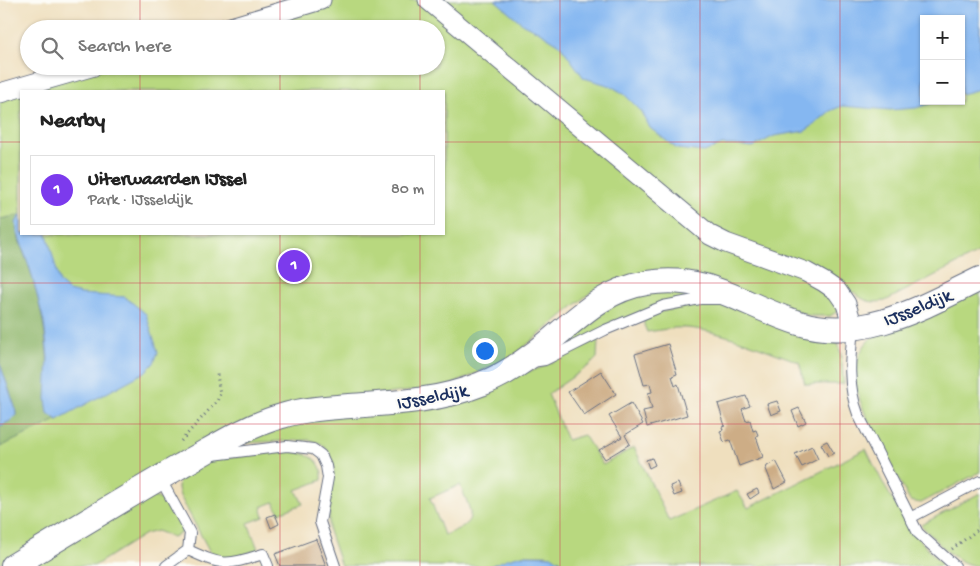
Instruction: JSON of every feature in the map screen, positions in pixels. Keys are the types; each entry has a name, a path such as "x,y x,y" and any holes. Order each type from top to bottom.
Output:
{"street":[{"path":"254,20 321,0"},
{"path":"428,0 710,235 726,243 806,272 837,291 846,304 853,327"},
{"path":"0,93 63,75"},
{"name":"IJsseldijk","path":"13,566 160,478 187,451 259,423 304,410 417,401 440,397 484,383 521,363 586,310 604,297 620,290 644,283 668,280 692,282 713,287 798,323 817,327 853,327 898,318 980,279"}],"lane":[{"path":"521,363 545,360 605,330 663,306 700,299 738,298"},
{"path":"853,327 849,378 858,414 918,533 954,566"},
{"path":"187,451 287,446 313,449 321,455 326,466 328,478 320,522 335,566"},
{"path":"160,478 190,533 188,550 166,566"},
{"path":"910,518 980,481"},
{"path":"188,550 209,562 224,566 235,565 263,554 268,566"}],"path":[{"path":"187,451 220,394 217,374"},
{"path":"943,556 980,528"}],"green space":[{"path":"326,0 980,0 980,252 885,301 868,301 854,292 833,301 838,307 838,311 830,316 810,316 765,302 609,283 591,292 512,357 447,387 340,399 128,487 0,564 0,97 20,91 20,235 445,235 445,90 25,90 79,75 445,75 445,20 263,20"},
{"path":"20,215 17,229 18,236 34,283 45,334 48,362 48,413 57,420 0,447 0,426 10,421 16,415 0,364 0,219"},
{"path":"980,288 980,472 921,503 910,501 874,433 862,405 855,377 857,363 862,350 872,337"},
{"path":"643,291 701,291 691,297 548,355 585,320"},
{"path":"700,304 716,304 741,308 837,341 841,354 844,384 805,384 799,362 720,334 688,328 647,332 644,319 660,312"},
{"path":"598,340 597,358 548,394 567,440 584,435 603,465 634,447 669,521 737,491 748,508 866,449 908,524 942,564 940,566 566,566 560,560 547,555 522,555 490,566 341,566 329,531 329,507 334,471 329,453 322,444 310,440 238,443 259,431 540,368","holes":["460,485 468,504 470,517 463,526 444,535 430,498"]},
{"path":"282,451 297,452 315,460 322,472 322,480 296,490 303,504 279,513 274,502 261,507 264,517 248,523 258,549 230,560 219,558 210,552 180,496 178,488 179,479 205,461"},
{"path":"980,493 980,566 971,565 955,557 940,545 921,525"},
{"path":"145,496 160,499 170,506 184,531 173,537 157,531 145,534 94,566 32,566"}],"water":[{"path":"495,0 980,0 980,89 965,93 965,15 920,15 920,105 926,105 916,108 890,110 842,106 830,111 805,131 774,136 753,147 722,145 704,152 677,149 650,128 642,112 624,94 611,86 584,78 560,45 523,24"},
{"path":"20,215 20,235 47,235 60,283 69,291 81,294 125,297 146,314 158,352 154,363 145,372 57,420 48,413 46,399 48,357 44,322 16,223"},
{"path":"0,364 16,415 10,421 0,426"},
{"path":"522,555 553,556 566,566 490,566"}],"building":[{"path":"668,344 677,374 672,376 675,386 678,384 687,415 647,427 643,411 652,409 648,393 652,392 650,384 644,385 635,354"},
{"path":"601,371 616,394 584,415 568,392"},
{"path":"746,396 750,406 742,409 746,421 750,420 753,431 756,430 758,435 756,436 763,457 739,466 730,440 724,442 720,431 725,426 718,404"},
{"path":"777,401 781,411 771,415 767,404"},
{"path":"631,403 643,424 625,435 630,444 605,459 599,450 622,437 609,416"},
{"path":"799,408 806,422 798,426 792,411"},
{"path":"827,441 834,453 828,456 821,444"},
{"path":"812,446 818,459 802,467 795,454"},
{"path":"652,458 655,465 649,468 646,460"},
{"path":"776,461 787,482 774,489 766,469 767,466"},
{"path":"678,483 682,493 674,496 670,486"},
{"path":"757,489 759,493 750,499 747,494"},
{"path":"275,514 279,524 271,528 267,517"},
{"path":"316,539 326,566 280,566 275,554"}],"place":[{"name":"Uiterwaarden IJssel","path":"294,266"}]}
